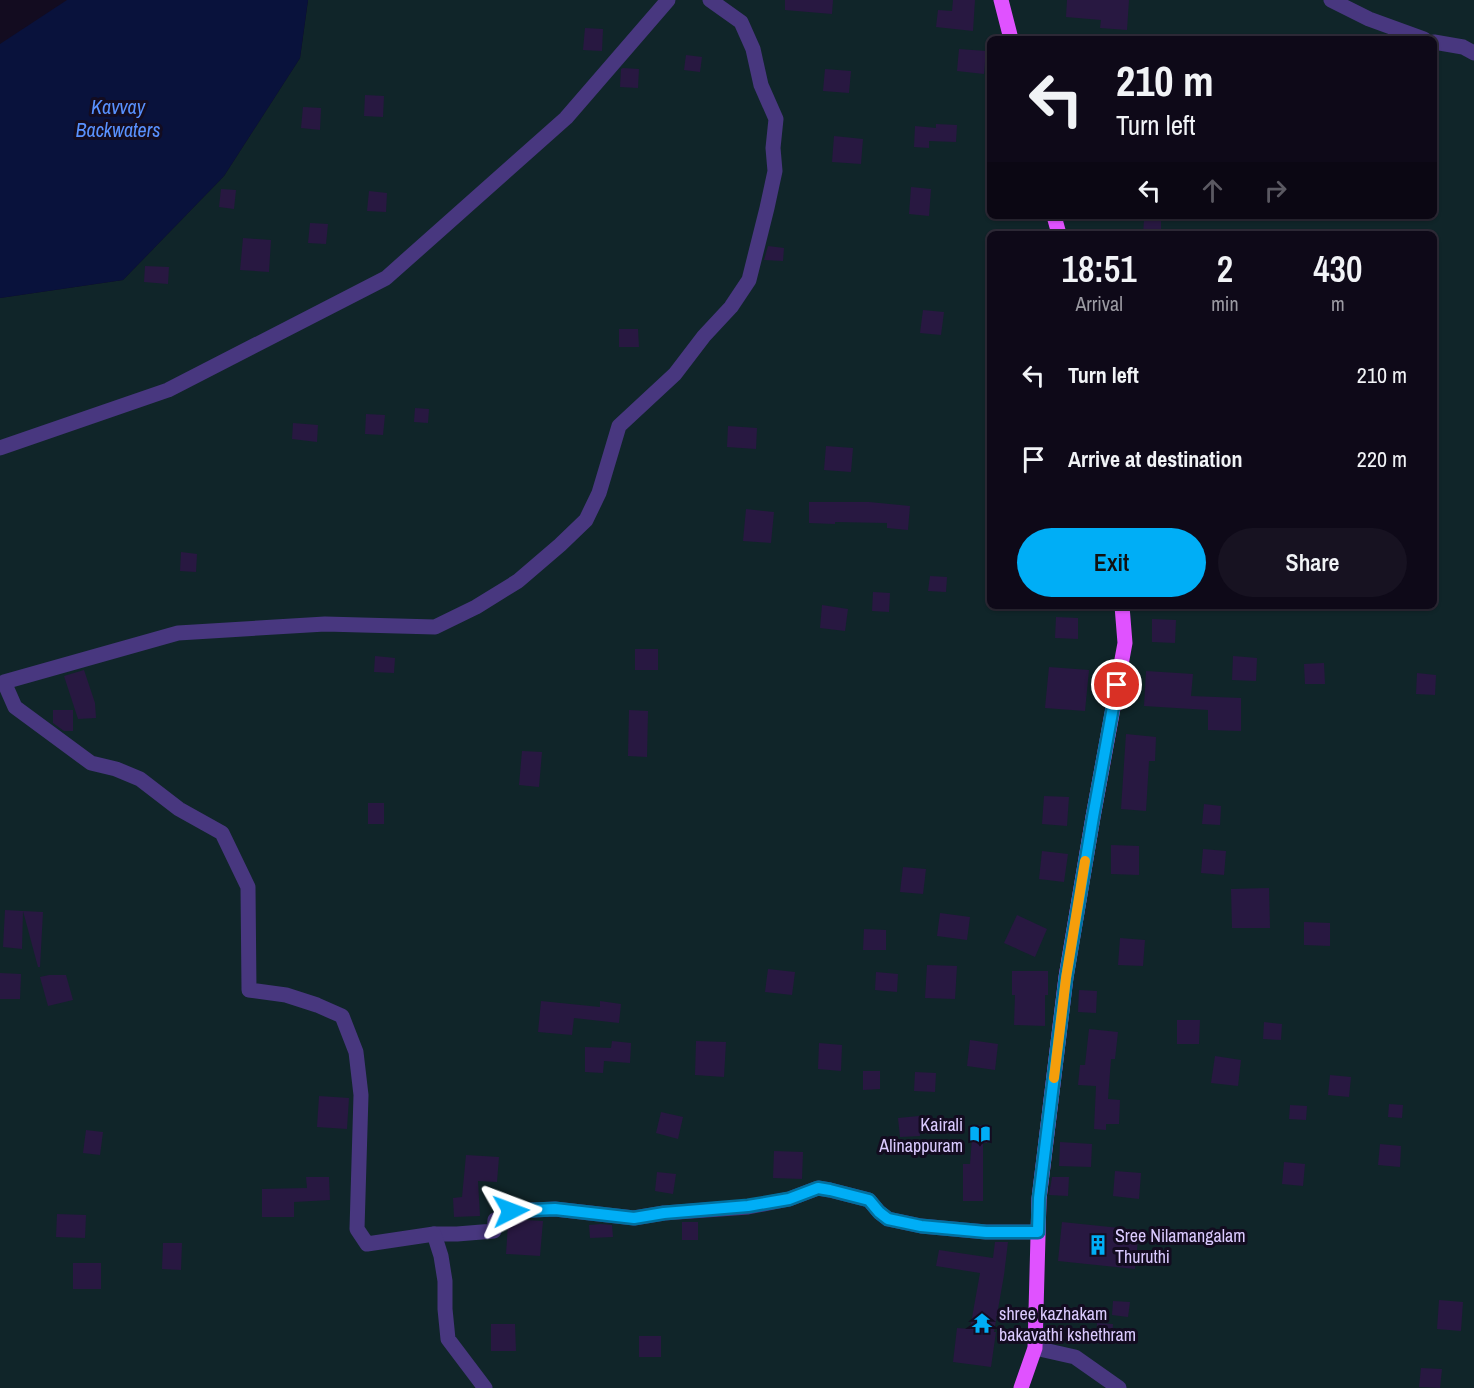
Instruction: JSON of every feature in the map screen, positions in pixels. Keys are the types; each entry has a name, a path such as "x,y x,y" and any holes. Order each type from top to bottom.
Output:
{"main road":[{"path":"1001,0 1010,36"},
{"path":"1021,1388 1035,1348 1039,1198 1066,978 1125,643 1122,609"}],"street":[{"path":"0,448 168,390 386,278 566,118 668,0"},
{"path":"710,0 741,22 753,49 761,85 776,119 773,148 775,171 767,208 749,280 675,374 619,426 599,493 586,520 518,581 476,607 435,627 325,624 178,633 4,682 15,707 91,763 116,769 140,779 179,809 222,833 248,887 249,990 286,995 342,1016 356,1052 361,1095 357,1229 367,1244 434,1234 494,1231 495,1220 511,1211 555,1209 634,1218 664,1213 748,1206 789,1199 818,1188 869,1200 888,1219 921,1226 986,1232 1038,1232"},
{"path":"1331,0 1369,20 1415,36"},
{"path":"1437,43 1463,47 1474,53"},
{"path":"434,1234 441,1256 445,1281 448,1339 485,1388"},
{"path":"1035,1348 1076,1357 1119,1388"}],"green space":[{"path":"308,0 1474,0 1474,1388 0,1388 0,298 123,280 224,176 300,58"}],"water":[{"name":"Kavvay Backwaters","path":"67,0 308,0 300,58 224,176 123,280 0,298 0,44"}],"building":[{"path":"785,0 833,0 832,14 785,10"},
{"path":"953,0 975,0 973,31 936,27 938,10 952,11"},
{"path":"1067,0 1129,0 1127,30 1100,28 1101,20 1066,17"},
{"path":"585,28 603,29 602,51 583,50"},
{"path":"959,49 986,51 984,74 957,71"},
{"path":"686,55 702,57 700,72 684,70"},
{"path":"621,69 639,69 638,88 620,87"},
{"path":"825,69 851,71 849,93 823,91"},
{"path":"365,95 384,96 383,117 364,116"},
{"path":"303,107 321,108 320,130 301,128"},
{"path":"936,124 957,125 956,142 929,141 929,148 914,147 915,126 936,128"},
{"path":"834,136 863,139 861,164 832,162"},
{"path":"911,187 931,189 929,216 909,214"},
{"path":"221,189 236,190 234,209 219,207"},
{"path":"369,191 387,193 386,212 367,211"},
{"path":"1144,220 1161,221 1161,231 1143,231"},
{"path":"310,223 328,224 326,244 308,243"},
{"path":"243,238 271,240 269,272 240,270"},
{"path":"768,246 784,248 783,261 764,260"},
{"path":"145,266 169,267 168,284 144,282"},
{"path":"923,310 944,312 941,335 920,333"},
{"path":"619,329 638,329 639,347 619,347"},
{"path":"415,408 429,409 428,423 414,422"},
{"path":"366,414 385,415 383,435 365,434"},
{"path":"293,423 318,425 317,442 292,439"},
{"path":"728,426 757,428 756,449 727,447"},
{"path":"826,446 853,448 851,472 824,470"},
{"path":"809,502 869,502 910,506 908,530 887,528 887,523 809,523"},
{"path":"746,509 774,512 771,543 743,541"},
{"path":"181,552 197,554 196,572 180,571"},
{"path":"930,576 947,577 946,592 928,591"},
{"path":"873,592 890,593 889,612 872,611"},
{"path":"822,605 848,609 845,631 820,628"},
{"path":"1056,617 1078,618 1078,639 1055,638"},
{"path":"1152,619 1176,620 1175,643 1152,642"},
{"path":"635,649 658,649 658,670 635,670"},
{"path":"375,656 395,658 394,673 374,672"},
{"path":"1233,656 1257,658 1256,681 1232,680"},
{"path":"1324,663 1325,684 1305,684 1304,664"},
{"path":"1049,667 1089,670 1085,711 1045,708"},
{"path":"84,670 95,703 96,718 78,719 64,676"},
{"path":"1146,671 1193,674 1191,696 1241,698 1241,731 1208,730 1208,710 1144,706"},
{"path":"1417,673 1436,675 1435,695 1416,694"},
{"path":"53,710 73,710 73,731 64,731 53,723"},
{"path":"629,710 648,711 647,757 628,756"},
{"path":"1126,734 1156,737 1155,761 1149,761 1146,811 1121,809"},
{"path":"522,751 542,752 539,787 519,785"},
{"path":"1044,796 1069,797 1067,826 1042,824"},
{"path":"368,803 384,803 384,824 368,824"},
{"path":"1204,804 1221,806 1220,825 1202,824"},
{"path":"1111,845 1139,846 1139,875 1111,874"},
{"path":"1203,849 1226,851 1224,875 1201,873"},
{"path":"1042,851 1068,854 1064,882 1039,879"},
{"path":"903,867 926,869 923,894 900,892"},
{"path":"1269,888 1270,928 1232,928 1231,889"},
{"path":"5,910 23,911 22,949 3,947"},
{"path":"23,911 43,912 40,967 38,967"},
{"path":"940,913 970,917 967,940 937,936"},
{"path":"1017,915 1047,929 1035,957 1004,943"},
{"path":"1304,922 1330,923 1330,946 1304,945"},
{"path":"864,929 886,930 886,950 863,950"},
{"path":"1120,938 1145,940 1143,966 1118,965"},
{"path":"927,965 957,966 955,999 925,998"},
{"path":"768,969 795,972 792,995 765,992"},
{"path":"1012,971 1048,971 1045,1026 1014,1025 1015,995 1012,995"},
{"path":"876,972 898,974 897,992 875,990"},
{"path":"0,973 21,974 20,999 0,999"},
{"path":"66,975 73,1000 48,1006 40,977"},
{"path":"1079,990 1097,991 1096,1013 1078,1012"},
{"path":"541,1001 600,1007 600,1001 621,1004 619,1023 574,1018 572,1035 538,1032"},
{"path":"1177,1020 1200,1020 1199,1044 1177,1044"},
{"path":"1264,1022 1282,1024 1281,1040 1263,1039"},
{"path":"1089,1029 1118,1032 1115,1059 1111,1059 1108,1099 1120,1100 1119,1124 1106,1124 1106,1130 1094,1129 1096,1086 1078,1085 1080,1065 1085,1065"},
{"path":"970,1040 998,1044 995,1070 967,1066"},
{"path":"612,1041 631,1043 630,1063 604,1061 603,1073 585,1072 585,1047 611,1048"},
{"path":"696,1041 726,1042 724,1077 695,1075"},
{"path":"819,1043 842,1045 841,1071 818,1069"},
{"path":"1215,1056 1241,1060 1238,1086 1211,1083"},
{"path":"863,1071 880,1071 880,1089 863,1090"},
{"path":"915,1072 936,1073 935,1092 914,1091"},
{"path":"1330,1075 1351,1077 1349,1097 1328,1095"},
{"path":"319,1096 349,1098 347,1129 317,1127"},
{"path":"1389,1104 1403,1105 1402,1118 1388,1117"},
{"path":"1290,1105 1307,1106 1306,1120 1289,1119"},
{"path":"661,1112 683,1117 678,1139 656,1133"},
{"path":"919,1116 920,1136 900,1137 898,1118"},
{"path":"973,1125 989,1126 987,1143 983,1143 983,1201 963,1201 963,1164 970,1164"},
{"path":"86,1130 103,1132 100,1155 83,1153"},
{"path":"1060,1142 1092,1144 1091,1167 1059,1166"},
{"path":"1380,1144 1401,1146 1400,1167 1378,1165"},
{"path":"774,1151 803,1152 802,1179 773,1178"},
{"path":"466,1155 499,1157 497,1182 478,1181 480,1216 454,1217 453,1198 462,1197"},
{"path":"1284,1162 1305,1164 1303,1186 1282,1184"},
{"path":"1115,1171 1141,1173 1139,1199 1113,1196"},
{"path":"657,1172 676,1174 673,1194 655,1191"},
{"path":"306,1177 329,1177 330,1200 294,1202 294,1217 262,1217 262,1189 307,1188"},
{"path":"1052,1177 1069,1177 1068,1196 1049,1195"},
{"path":"57,1214 86,1215 85,1238 56,1237"},
{"path":"525,1220 543,1221 540,1256 506,1254 508,1224"},
{"path":"682,1222 698,1222 698,1240 682,1240"},
{"name":"Sree Nilamangalam Thuruthi","path":"1062,1222 1139,1230 1135,1269 1058,1261"},
{"path":"589,1225 612,1225 613,1237 590,1238"},
{"path":"995,1242 1008,1242 991,1367 953,1362 957,1328 970,1329 980,1273 936,1266 939,1250 993,1258"},
{"path":"163,1243 182,1243 181,1270 162,1269"},
{"path":"73,1263 101,1263 101,1289 73,1289"},
{"path":"1439,1300 1463,1302 1461,1331 1437,1329"},
{"path":"1113,1301 1130,1302 1128,1317 1112,1315"},
{"path":"1097,1323 1113,1324 1112,1340 1096,1339"},
{"path":"491,1324 515,1324 516,1351 491,1351"},
{"path":"639,1336 661,1336 661,1357 639,1357"},
{"path":"1421,1368 1442,1369 1440,1388 1419,1387"}],"slow traffic":[{"path":"1054,1078 1066,978 1085,861"}],"place":[{"name":"Kairali Alinappuram","path":"980,1134"},
{"name":"Sree Nilamangalam Thuruthi","path":"1098,1245"},
{"name":"shree kazhakam bakavathi kshethram","path":"982,1323"}],"route":[{"path":"511,1211 555,1209 634,1218 664,1213 748,1206 789,1199 818,1188 869,1200 888,1219 921,1226 986,1232 1038,1232 1039,1198 1066,978 1117,685"}]}
